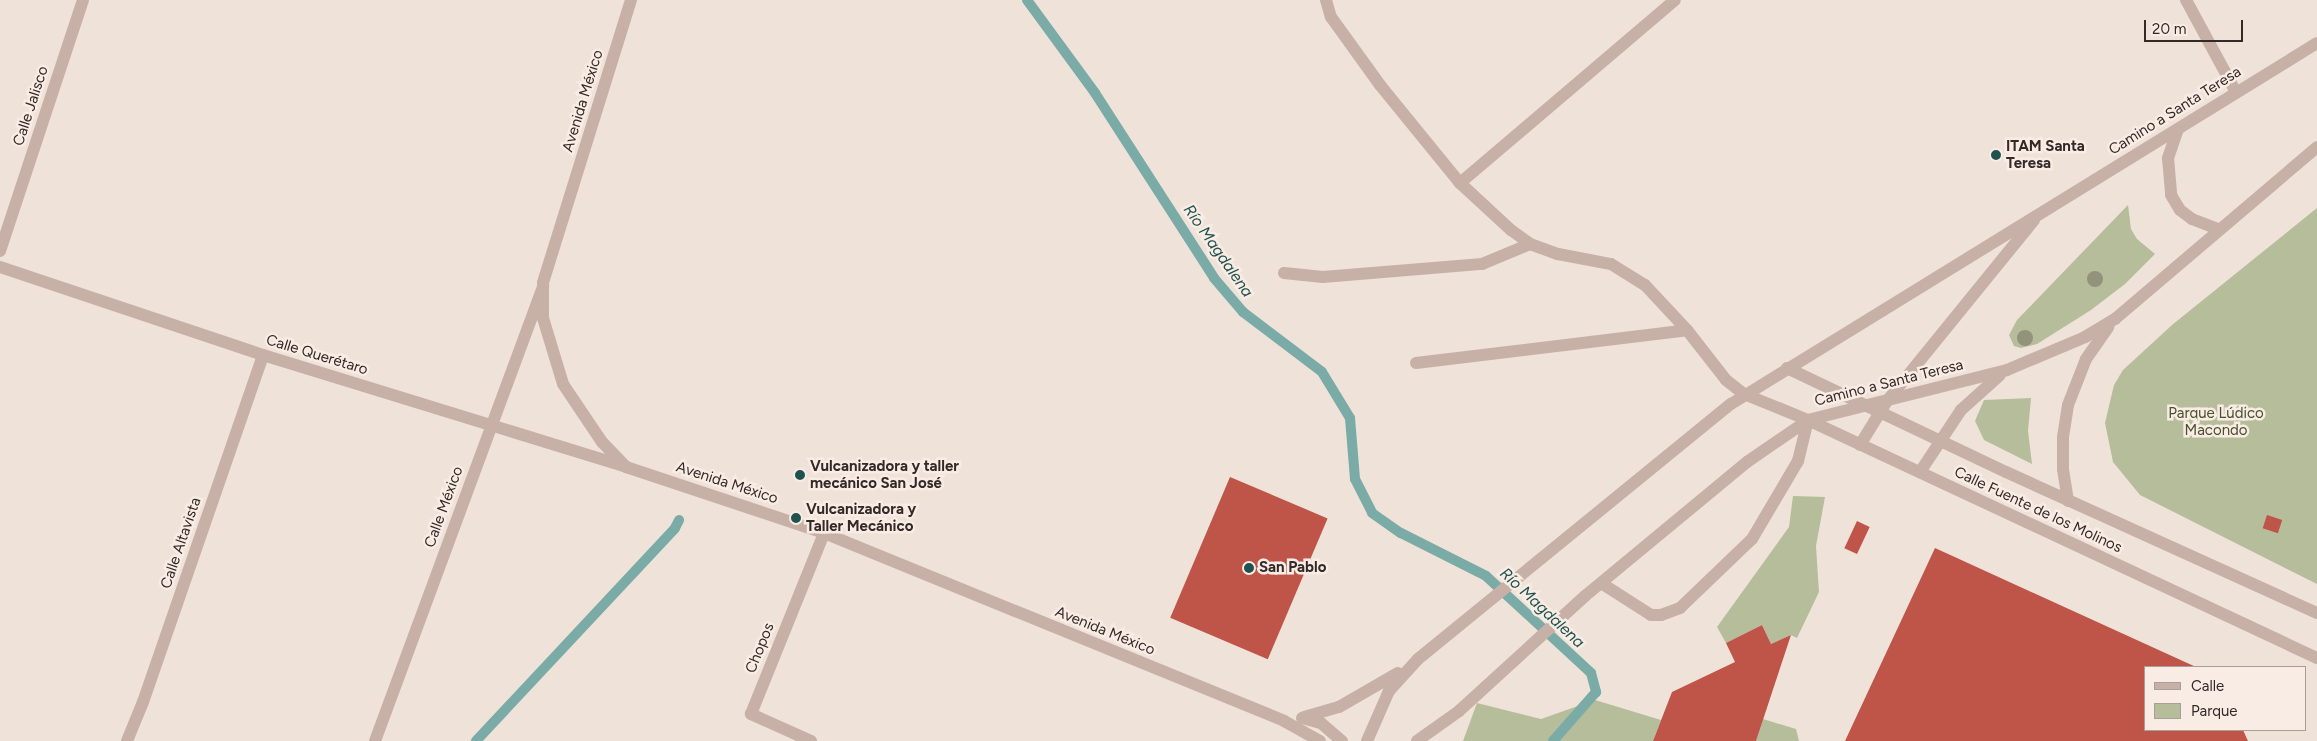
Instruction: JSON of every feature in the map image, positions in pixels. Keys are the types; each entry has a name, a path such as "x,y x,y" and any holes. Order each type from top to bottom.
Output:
{"street":[{"name":"Calle Jalisco","path":"0,251 83,0"},
{"name":"Avenida México","path":"631,0 543,283 543,318 563,384 602,442 626,467 824,533 1284,720 1320,741"},
{"name":"Calle Fuente de los Molinos","path":"1326,0 1331,16 1380,85 1460,183 1511,230 1530,244 1558,254 1611,264 1645,285 1687,330 1726,380 1744,394 1808,420 2317,658"},
{"path":"1460,183 1675,0"},
{"path":"2186,0 2236,92"},
{"name":"Camino a Santa Teresa","path":"1304,717 1339,707 1367,693 1418,659 1744,394 2317,43"},
{"path":"2178,129 2168,158 2171,195 2180,210 2218,229"},
{"name":"Camino a Santa Teresa","path":"1417,741 1459,711 1601,582 1747,462 1808,420 2007,370 2054,353 2114,319 2317,147"},
{"path":"1860,444 1887,401 2041,212"},
{"path":"1284,273 1323,277 1482,264 1530,244"},
{"name":"Calle Querétaro","path":"0,267 263,355 626,467"},
{"name":"Calle México","path":"375,741 543,283"},
{"path":"2068,501 2063,469 2063,437 2068,405 2086,359 2114,319"},
{"path":"1416,363 1687,330"},
{"name":"Calle Altavista","path":"127,741 144,702 263,355"},
{"name":"Calle Fuente de los Molinos","path":"1787,368 2068,501 2317,613"},
{"path":"1920,472 1938,440 1960,410 2007,370"},
{"path":"1601,582 1651,615 1661,616 1680,608 1752,539 1798,461 1808,420"},
{"name":"Chopos","path":"811,741 751,714 824,533"},
{"name":"Camino a Santa Teresa","path":"1367,741 1389,691 1418,659"},
{"path":"1284,720 1304,717 1321,724 1342,741"}],"green space":[{"path":"2128,205 2131,229 2137,239 2155,254 2125,284 2091,310 2037,344 2021,348 2014,346 2009,335 2017,320"},
{"name":"Parque Lúdico Macondo","path":"2317,208 2317,584 2140,495 2113,462 2105,423 2114,385 2123,370 2172,325"},
{"path":"2031,398 2028,431 2032,464 1984,440 1975,421 1984,400"},
{"path":"1793,496 1825,497 1816,546 1819,592 1797,638 1791,635 1771,644 1762,625 1726,643 1717,627 1789,527"},
{"path":"1595,700 1661,720 1653,741 1463,741 1477,703 1541,719"},
{"path":"1763,719 1796,729 1799,741 1756,741"}],"building":[{"name":"San Pablo","path":"1230,477 1328,518 1268,659 1170,618"},
{"path":"2267,515 2282,520 2278,533 2263,528"},
{"path":"1857,521 1870,527 1857,554 1844,548"},
{"path":"1935,548 2194,666 2144,666 2144,731 2243,731 2248,741 1845,741"},
{"path":"1762,625 1771,644 1791,635 1756,741 1653,741 1672,692 1735,662 1726,643"}],"waterway":[{"name":"Río Magdalena","path":"1027,0 1095,93 1214,278 1243,312 1322,372 1350,418 1355,479 1372,513 1401,533 1486,576 1591,673 1596,692 1553,741"},
{"path":"476,741 675,528 679,520"}],"place":[{"name":"ITAM Santa Teresa","path":"1996,155"},
{"name":"Vulcanizadora y taller mecánico San José","path":"800,475"},
{"name":"Vulcanizadora y Taller Mecánico","path":"796,518"},
{"name":"San Pablo","path":"1249,568"}]}
